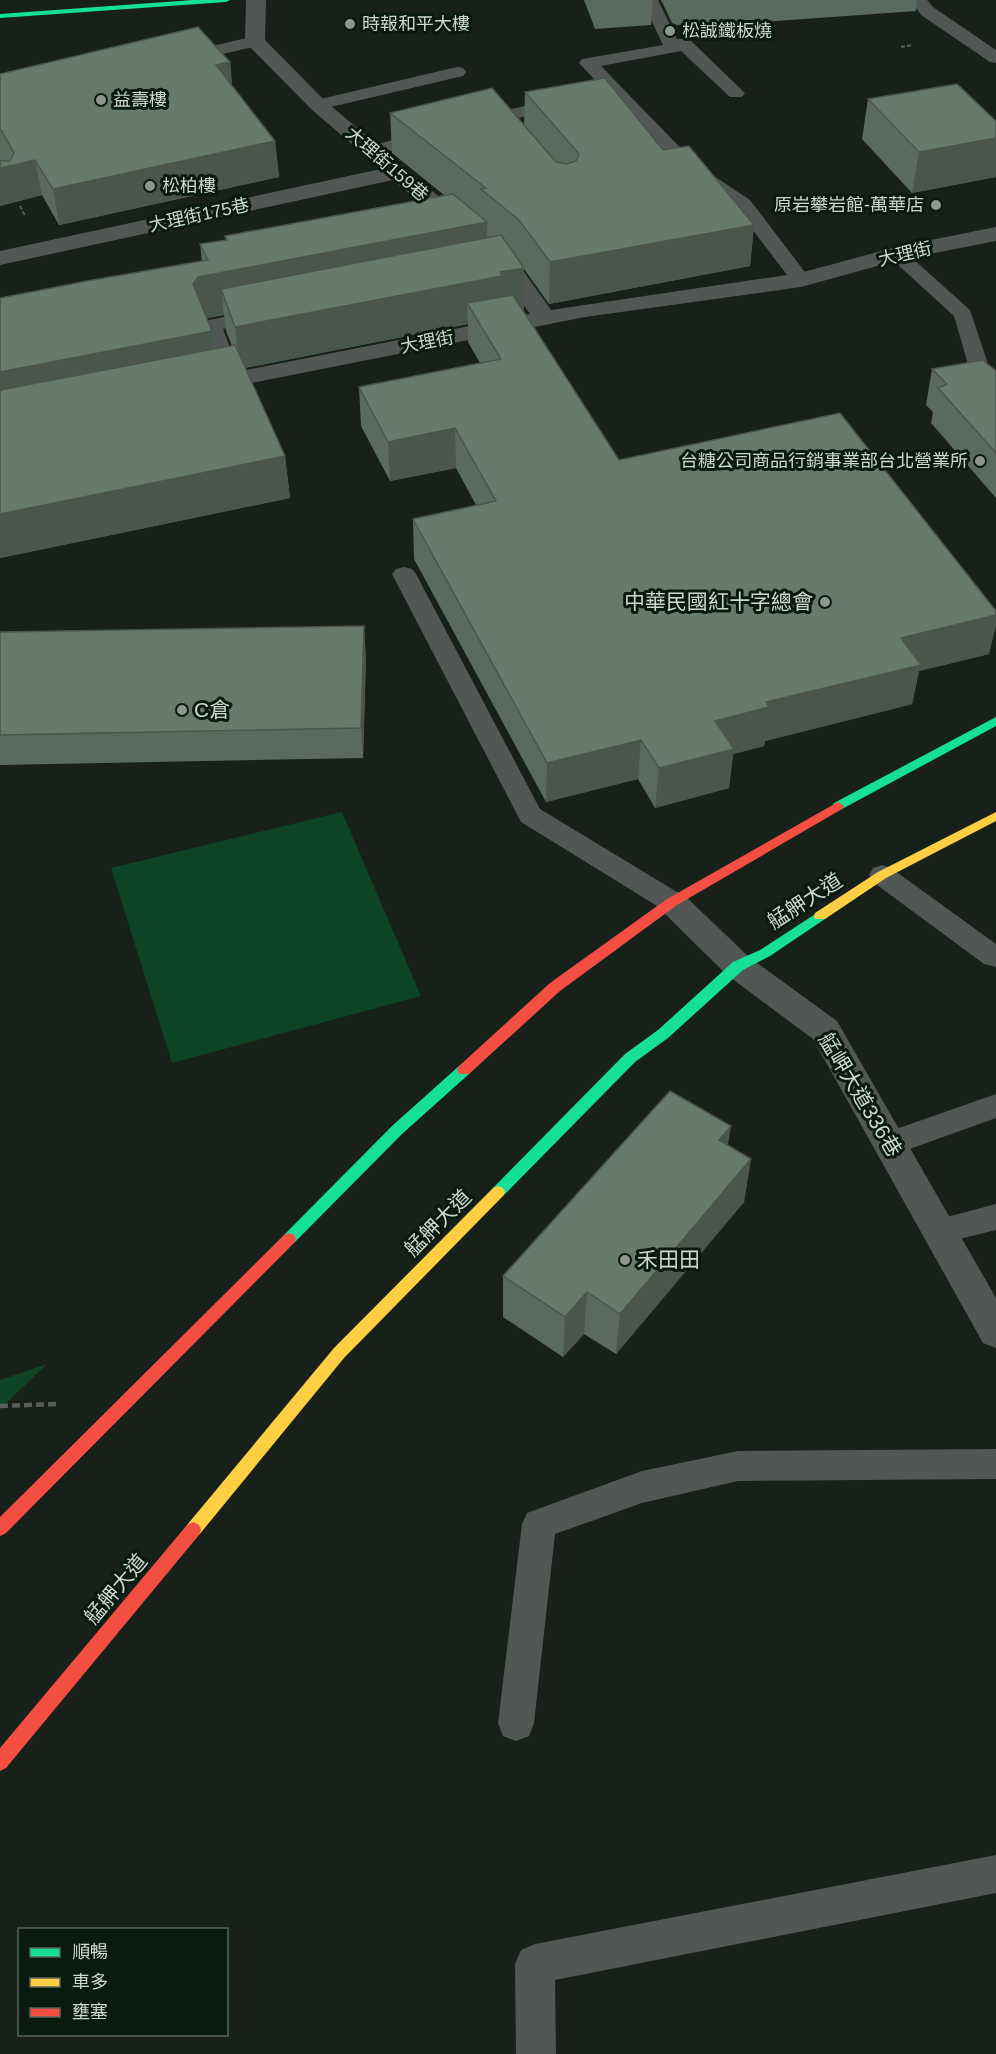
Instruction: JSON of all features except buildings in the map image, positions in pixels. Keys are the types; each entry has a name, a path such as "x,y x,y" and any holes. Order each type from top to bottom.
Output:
{"main road":[{"path":"0,16 226,0"},
{"path":"0,1528 397,1130 555,987 672,902 867,789 996,721"},
{"name":"艋舺大道","path":"0,1762 339,1353 630,1058 663,1034 738,966 765,953 882,875 996,816"}],"street":[{"path":"255,41 256,0"},
{"name":"大理街159巷","path":"255,41 318,105 509,267 545,318"},
{"path":"499,118 514,135"},
{"name":"大理街175巷","path":"0,258 398,172"},
{"name":"大理街","path":"185,389 585,310 801,280 897,254 996,234"},
{"name":"艋岬大道336巷","path":"672,902 738,966 825,1030 996,1332"}],"lane":[{"path":"650,0 673,48"},
{"path":"919,0 927,11 992,52"},
{"path":"162,63 255,41"},
{"path":"736,93 683,43 673,48 588,63 689,168 743,204 801,280"},
{"path":"318,105 457,72"},
{"path":"464,127 615,89"},
{"path":"372,151 441,133"},
{"path":"897,254 963,314 991,381"},
{"path":"486,271 509,267"},
{"path":"232,380 211,325 280,312"},
{"path":"404,574 530,815 672,902"},
{"path":"882,875 994,957 996,956"},
{"path":"890,1144 996,1106"},
{"path":"939,1231 996,1217"},
{"path":"516,1722 539,1524 642,1487 738,1466 996,1464"},
{"path":"536,2054 536,1964 996,1874"}],"path":[{"path":"0,1406 57,1404"}],"green space":[{"path":"342,812 421,996 172,1063 111,868"},
{"path":"47,1364 0,1409 0,1380"}],"traffic: fast":[{"path":"0,16 226,0"},
{"path":"838,806 996,721"},
{"path":"498,1192 630,1058 663,1034 738,966 765,953 820,916"},
{"path":"289,1239 397,1130 464,1070"}],"traffic: slow":[{"path":"820,916 882,875 996,816"},
{"path":"193,1530 339,1353 498,1192"}],"traffic: jam":[{"path":"464,1070 555,987 672,902 838,806"},
{"path":"0,1528 289,1239"},
{"path":"0,1762 193,1530"}],"place":[{"name":"時報和平大樓","path":"350,24"},
{"name":"松誠鐵板燒","path":"670,31"},
{"name":"益壽樓","path":"101,100"},
{"name":"松柏樓","path":"150,186"},
{"name":"原岩攀岩館-萬華店","path":"936,205"},
{"name":"台糖公司商品行銷事業部台北營業所","path":"980,461"},
{"name":"中華民國紅十字總會","path":"825,602"},
{"name":"C倉","path":"182,710"},
{"name":"禾田田","path":"625,1260"}]}
